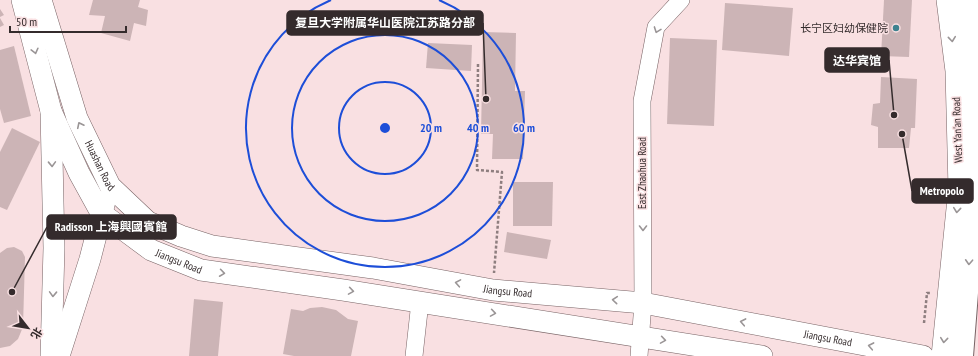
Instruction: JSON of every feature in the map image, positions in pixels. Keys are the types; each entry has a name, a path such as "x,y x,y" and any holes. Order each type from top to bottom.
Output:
{"highway":[{"path":"962,356 969,272 978,90 967,0"}],"main road":[{"path":"22,0 51,111 54,248 51,356"},
{"name":"Huashan Road","path":"41,0 77,118 110,186 101,213 90,259 59,356"},
{"name":"West Yan'an Road","path":"942,356 959,189 956,71 947,0"},
{"name":"Jiangsu Road","path":"51,111 78,173 101,213 151,250 201,270 420,302 640,346 762,356"},
{"name":"Jiangsu Road","path":"110,186 148,222 181,236 212,246 373,268 493,290 643,303 923,356"}],"street":[{"name":"East Zhaohua Road","path":"640,346 643,303 642,101 656,27 681,0"},
{"path":"414,356 420,302"}],"path":[{"path":"478,64 477,170 502,172 493,290"},
{"path":"924,323 927,293"}],"building":[{"path":"93,0 140,0 138,7 148,10 146,26 134,23 130,41 101,33 105,16 89,15"},
{"name":"长宁区妇幼保健院","path":"884,0 912,0 909,57 881,56"},
{"path":"725,3 793,8 789,56 722,50"},
{"path":"0,9 4,15 0,17"},
{"path":"0,18 4,25 0,27"},
{"path":"483,32 516,33 515,91 525,91 523,159 492,159 493,134 481,134"},
{"path":"670,38 717,40 714,126 667,124"},
{"path":"428,43 472,45 471,71 426,68"},
{"path":"14,46 31,116 4,123 0,109 0,50"},
{"path":"881,77 917,79 915,128 911,128 909,148 878,148 878,127 871,125 873,104 880,103"},
{"path":"12,128 40,142 7,210 0,207 0,152"},
{"path":"513,182 553,182 552,226 513,226"},
{"path":"507,232 551,240 547,259 504,252"},
{"path":"14,247 22,251 25,257 23,327 18,339 10,346 0,348 0,253 7,248"},
{"path":"194,299 223,302 218,356 189,356"},
{"path":"322,307 336,310 348,319 358,321 351,356 294,356 283,354 291,309 303,311 310,308"}],"place":[{"name":"长宁区妇幼保健院","path":"896,28"},
{"name":"复旦大学附属华山医院江苏路分部","path":"486,99"},
{"name":"达华宾馆","path":"894,115"},
{"name":"Metropolo","path":"902,134"},
{"name":"Radisson 上海興國賓館","path":"12,292"}]}
